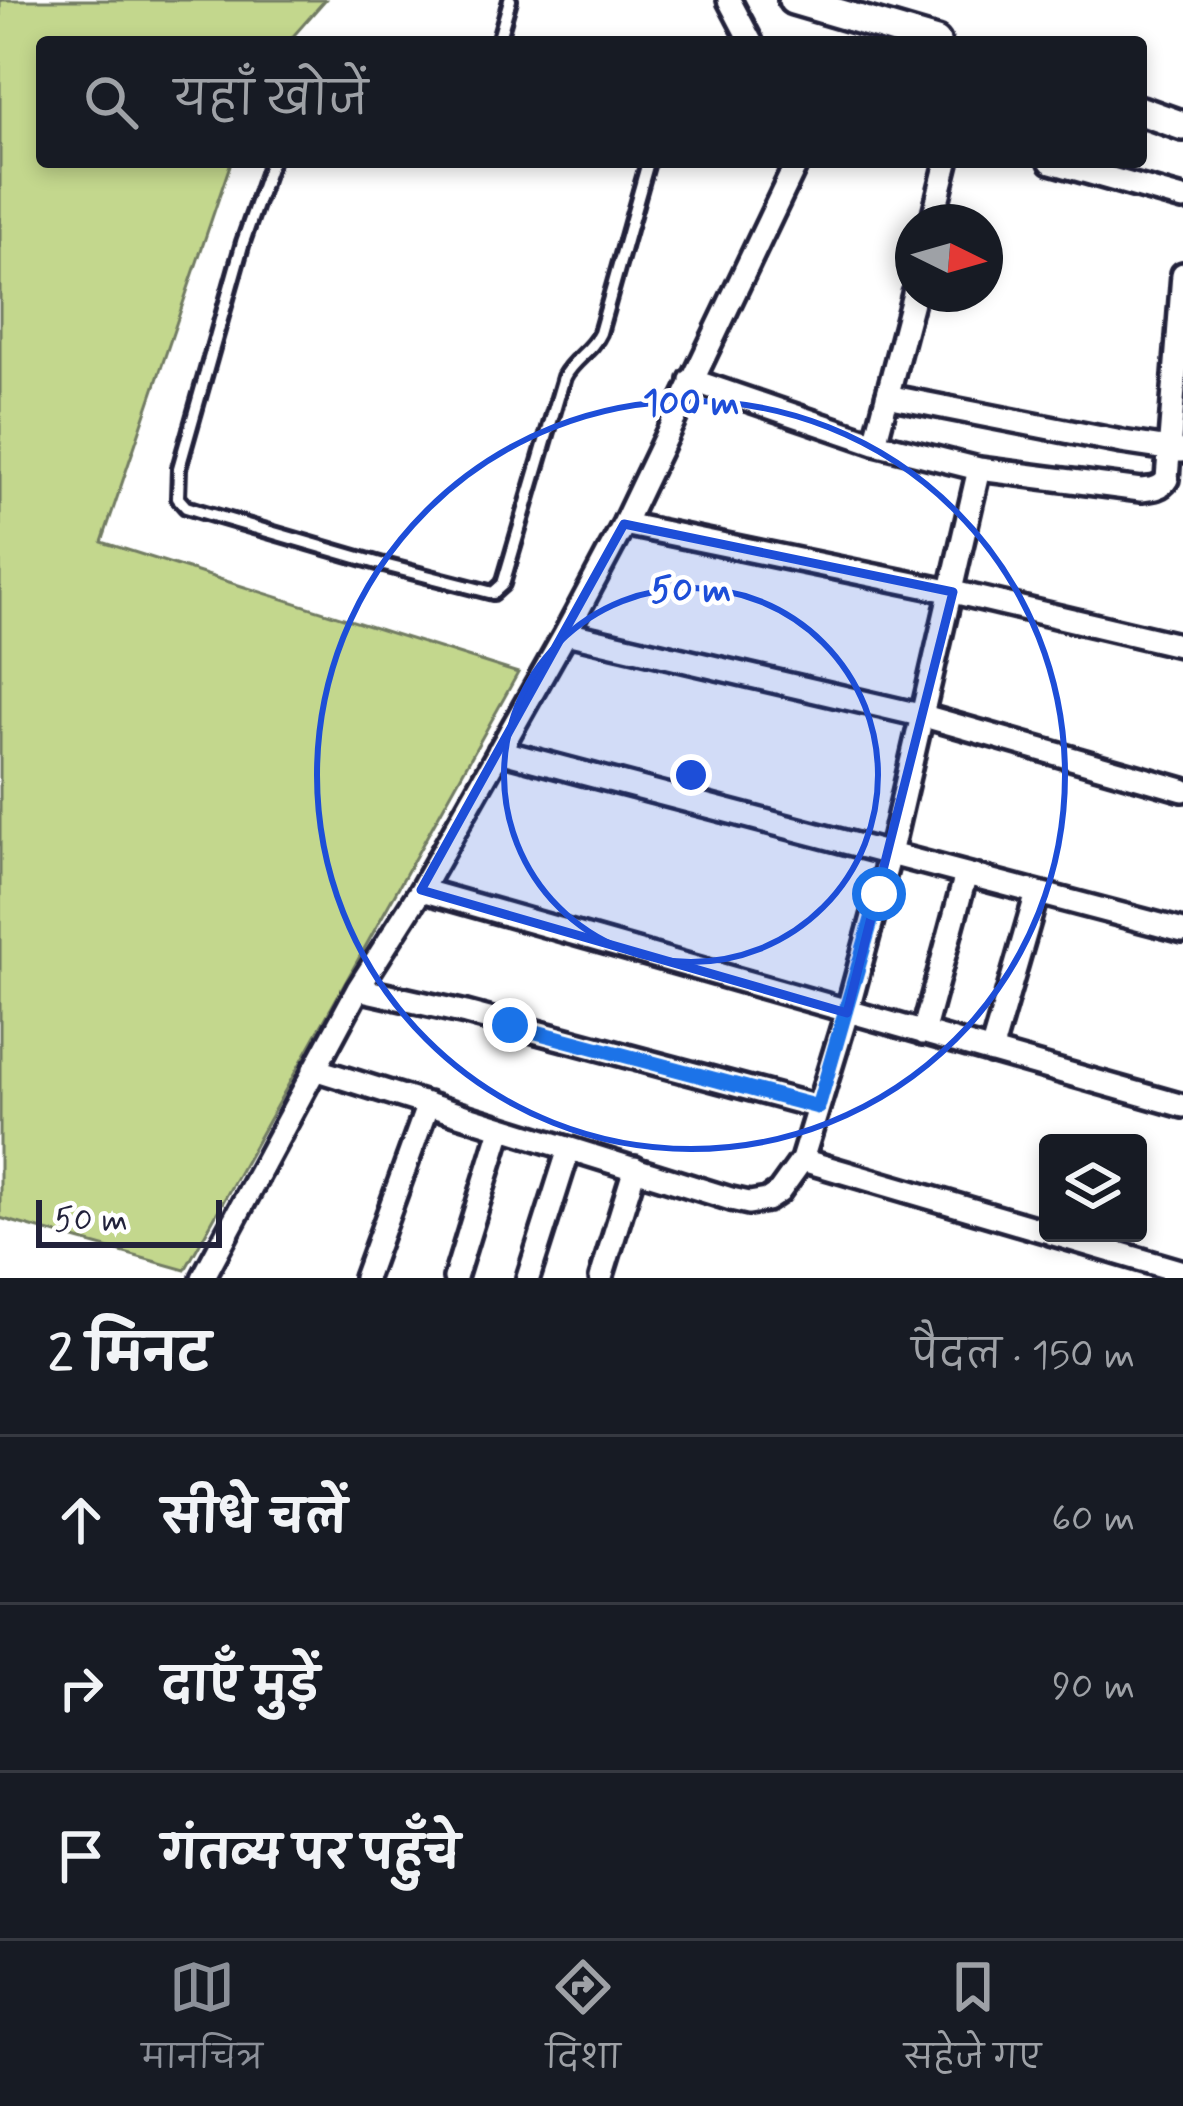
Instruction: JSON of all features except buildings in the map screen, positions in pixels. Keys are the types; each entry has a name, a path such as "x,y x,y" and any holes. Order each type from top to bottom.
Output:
{"street":[{"path":"729,0 748,36"},
{"path":"793,0 860,32 890,36"},
{"path":"1147,113 1183,126"},
{"path":"203,1278 358,989 421,890 566,633 624,524 794,168"},
{"path":"936,204 946,168"},
{"path":"1072,168 1183,199"},
{"path":"691,380 875,443 979,469 1154,488 1167,479 1176,450 1183,274"},
{"path":"875,443 909,312"},
{"path":"887,396 1176,450"},
{"path":"314,1069 749,1203 779,1192 802,1160 847,1013 924,716 979,469"},
{"path":"624,524 953,592 1183,646"},
{"path":"566,633 924,716 1183,790"},
{"path":"499,751 1183,932"},
{"path":"923,1033 966,874"},
{"path":"421,890 1183,1106"},
{"path":"991,1052 1037,893"},
{"path":"358,989 818,1107"},
{"path":"365,1278 428,1104"},
{"path":"455,1278 501,1129"},
{"path":"528,1278 569,1149"},
{"path":"802,1160 1039,1230"},
{"path":"601,1278 635,1168"},
{"path":"1080,1242 1183,1272"}],"lane":[{"path":"500,36 510,0"},
{"path":"269,168 178,468 178,497 186,507 202,512 494,593 503,584 566,370 593,346 600,333 646,168"}],"highlighted area":[{"path":"624,524 953,592 847,1013 421,890"}],"green space":[{"path":"0,0 325,0 293,36 36,36 36,168 229,168 102,542 518,673 185,1270 0,1218"}],"route":[{"path":"510,1025 818,1107 879,894"}]}
